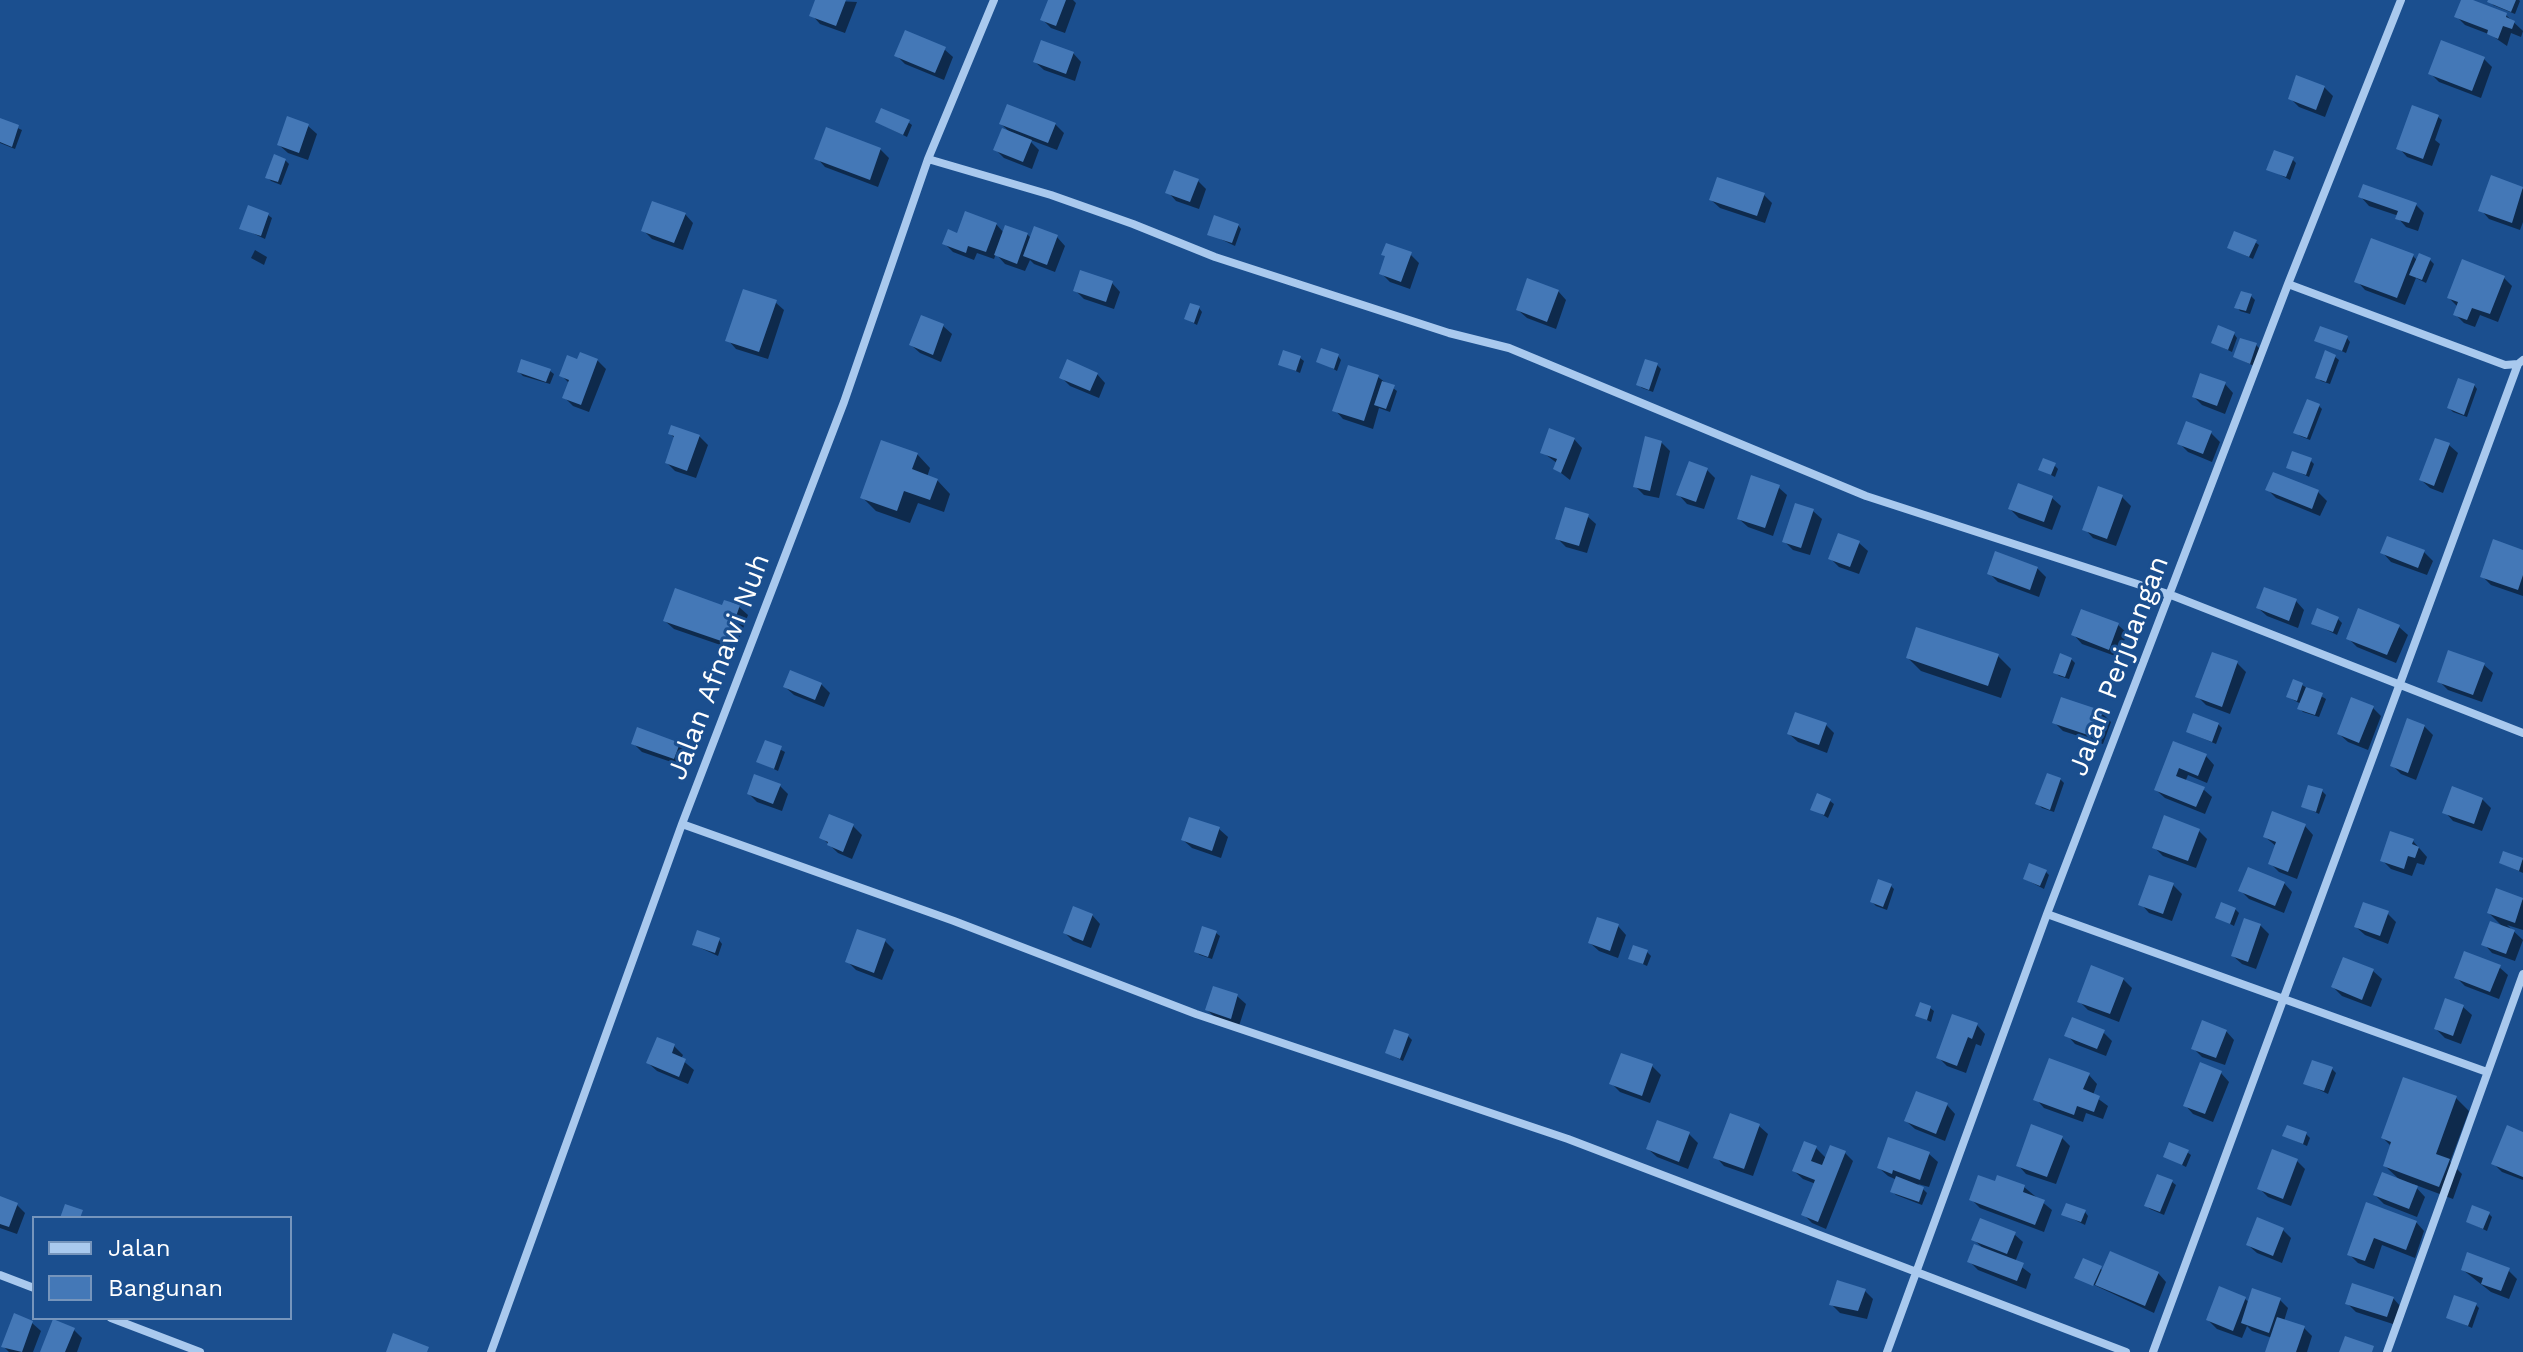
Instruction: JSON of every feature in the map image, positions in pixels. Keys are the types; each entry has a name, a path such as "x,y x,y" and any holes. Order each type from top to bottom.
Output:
{"street":[{"name":"Jalan Afnawi Nuh","path":"491,1352 682,824 844,402 928,159 994,0"},
{"name":"Jalan Perjuangan","path":"1887,1352 2047,914 2288,284 2401,0"},
{"path":"928,159 1065,200 1229,262 1449,333 1509,348 1866,496 2171,595 2523,733"},
{"path":"2288,284 2505,365 2521,362"},
{"path":"2153,1352 2398,685 2521,362"},
{"path":"682,824 954,921 1196,1014 1568,1139 2126,1352"},
{"path":"2047,914 2487,1072"},
{"path":"2387,1352 2523,974"},
{"path":"0,1275 32,1287"},
{"path":"116,1320 200,1352"}],"building":[{"path":"815,0 846,0 836,26 809,16"},
{"path":"1048,0 1066,0 1056,26 1040,20"},
{"path":"2461,0 2473,0 2507,13 2506,17 2515,21 2512,29 2503,26 2498,39 2487,34 2488,30 2454,17"},
{"path":"2488,0 2516,0 2511,12"},
{"path":"905,30 946,47 935,73 894,56"},
{"path":"1041,40 1074,52 1066,74 1033,62"},
{"path":"2441,40 2485,57 2472,91 2428,74"},
{"path":"2296,75 2325,86 2316,110 2288,99"},
{"path":"1007,104 1056,123 1048,143 999,124"},
{"path":"2412,105 2439,115 2423,159 2396,149"},
{"path":"881,108 910,120 903,135 875,122"},
{"path":"287,116 309,124 299,153 277,145"},
{"path":"0,118 19,125 12,147 0,142"},
{"path":"826,127 881,148 870,180 814,159"},
{"path":"1002,128 1032,140 1023,162 993,150"},
{"path":"2274,150 2294,157 2286,177 2266,170"},
{"path":"274,154 286,159 278,182 265,178"},
{"path":"1174,170 1199,179 1190,202 1165,193"},
{"path":"2491,175 2523,187 2512,223 2478,211"},
{"path":"1717,177 1765,193 1757,216 1709,200"},
{"path":"2363,184 2417,203 2409,223 2395,219 2398,211 2358,197"},
{"path":"652,201 686,213 674,243 641,231"},
{"path":"248,205 269,213 261,236 239,229"},
{"path":"965,211 997,223 986,252 968,246 966,253 942,244 948,229 957,233"},
{"path":"1214,215 1239,224 1232,243 1207,235"},
{"path":"1005,225 1028,233 1017,264 994,255"},
{"path":"1034,226 1058,235 1047,265 1023,256"},
{"path":"2234,231 2257,240 2249,257 2227,248"},
{"path":"2371,238 2414,254 2397,298 2354,282"},
{"path":"1386,243 1412,252 1401,282 1379,274"},
{"path":"2419,253 2431,258 2422,280 2409,275"},
{"path":"2462,259 2505,276 2490,314 2472,308 2467,320 2453,315 2458,302 2447,298"},
{"path":"1080,270 1113,281 1106,302 1073,291"},
{"path":"1527,278 1559,290 1547,322 1516,310"},
{"path":"743,289 777,300 759,352 725,341"},
{"path":"2241,291 2252,294 2246,311 2234,308"},
{"path":"1190,303 1200,306 1194,323 1184,319"},
{"path":"921,315 944,324 933,355 909,345"},
{"path":"2218,325 2235,332 2228,350 2211,343"},
{"path":"2320,326 2348,336 2342,351 2314,341"},
{"path":"2240,338 2257,343 2250,364 2233,357"},
{"path":"1321,348 1339,354 1334,369 1316,362"},
{"path":"1283,350 1301,356 1296,371 1278,365"},
{"path":"2325,350 2336,355 2326,382 2315,378"},
{"path":"580,352 598,359 581,405 562,398 569,380 559,376 567,355 577,359"},
{"path":"521,359 551,369 546,382 517,372"},
{"path":"1067,359 1098,373 1090,391 1059,378"},
{"path":"1645,359 1658,363 1649,390 1636,385"},
{"path":"1348,365 1379,375 1364,421 1332,411"},
{"path":"2200,373 2226,382 2217,406 2192,397"},
{"path":"2458,378 2475,384 2464,415 2447,408"},
{"path":"1382,381 1395,385 1386,409 1374,405"},
{"path":"2307,399 2320,404 2307,438 2293,433"},
{"path":"2186,421 2212,431 2203,454 2177,444"},
{"path":"671,425 700,435 687,471 665,463 674,436 668,434"},
{"path":"1549,428 1575,438 1561,473 1553,469 1557,459 1540,453"},
{"path":"1645,436 1662,441 1650,491 1633,487"},
{"path":"2435,438 2450,443 2434,486 2419,480"},
{"path":"881,440 918,453 912,469 938,479 930,500 904,491 897,511 860,498"},
{"path":"2292,451 2312,458 2306,475 2286,468"},
{"path":"2043,458 2056,463 2051,475 2038,470"},
{"path":"1689,461 1708,468 1696,502 1676,495"},
{"path":"2273,472 2319,490 2312,509 2265,490"},
{"path":"1751,475 1780,485 1765,528 1737,519"},
{"path":"2018,483 2053,496 2044,522 2008,509"},
{"path":"2098,486 2123,495 2107,539 2082,530"},
{"path":"1795,503 1814,509 1801,548 1782,542"},
{"path":"1565,507 1589,514 1579,546 1555,539"},
{"path":"1838,533 1860,541 1850,567 1828,559"},
{"path":"2387,536 2425,550 2418,568 2380,553"},
{"path":"2493,539 2523,550 2523,575 2518,590 2480,577"},
{"path":"1995,551 2038,567 2030,590 1987,574"},
{"path":"2264,587 2297,599 2289,621 2256,608"},
{"path":"675,588 722,605 724,600 740,605 727,643 663,621"},
{"path":"2317,608 2339,617 2333,632 2311,624"},
{"path":"2358,608 2400,625 2387,655 2346,639"},
{"path":"2081,609 2119,623 2109,650 2071,635"},
{"path":"1916,627 1999,654 1988,686 1906,658"},
{"path":"2448,650 2485,663 2473,695 2437,682"},
{"path":"2212,652 2238,661 2222,707 2195,697"},
{"path":"2060,653 2072,658 2065,677 2053,673"},
{"path":"790,670 822,683 815,700 783,687"},
{"path":"2293,679 2303,683 2297,701 2286,697"},
{"path":"2306,687 2323,693 2315,715 2297,709"},
{"path":"2061,697 2103,711 2094,737 2052,723"},
{"path":"2351,697 2374,706 2359,743 2337,734"},
{"path":"1795,712 1827,723 1819,745 1787,734"},
{"path":"2193,713 2219,723 2212,742 2186,732"},
{"path":"2407,718 2425,725 2408,773 2390,766"},
{"path":"637,727 680,743 674,759 631,744"},
{"path":"765,740 782,746 774,769 756,762"},
{"path":"2173,741 2207,754 2198,776 2179,768 2176,776 2205,787 2196,807 2154,790"},
{"path":"2047,773 2061,778 2050,810 2035,804"},
{"path":"754,774 781,784 773,804 747,794"},
{"path":"2308,785 2323,789 2316,812 2301,807"},
{"path":"2452,786 2483,798 2474,824 2442,813"},
{"path":"1817,793 1831,799 1824,815 1810,810"},
{"path":"2272,811 2306,824 2288,872 2268,864 2276,842 2263,837"},
{"path":"829,814 854,824 843,852 819,838"},
{"path":"2164,815 2200,829 2188,861 2152,848"},
{"path":"1189,817 1220,827 1212,851 1181,840"},
{"path":"2390,831 2414,839 2412,844 2419,847 2415,858 2408,856 2404,869 2380,861"},
{"path":"2503,851 2523,858 2519,871 2499,863"},
{"path":"2029,863 2047,870 2040,886 2023,879"},
{"path":"2248,867 2285,882 2275,906 2238,891"},
{"path":"2149,875 2174,883 2163,914 2138,905"},
{"path":"1878,879 1892,884 1883,907 1870,902"},
{"path":"2496,888 2523,898 2515,923 2487,913"},
{"path":"2221,902 2236,908 2230,924 2215,918"},
{"path":"2363,902 2389,911 2380,936 2354,927"},
{"path":"1073,906 1093,914 1083,941 1063,933"},
{"path":"1597,917 1619,924 1610,951 1588,943"},
{"path":"2244,918 2261,924 2248,962 2231,956"},
{"path":"2490,921 2515,930 2506,954 2481,945"},
{"path":"1202,926 1217,931 1208,957 1194,952"},
{"path":"857,929 886,939 874,973 845,962"},
{"path":"697,930 720,938 715,953 692,945"},
{"path":"1633,945 1648,950 1643,964 1628,959"},
{"path":"2464,951 2501,965 2490,992 2454,978"},
{"path":"2343,957 2374,969 2362,1000 2331,987"},
{"path":"2091,965 2124,978 2110,1014 2077,1002"},
{"path":"1213,986 1238,994 1231,1019 1205,1010"},
{"path":"2445,998 2464,1005 2453,1036 2434,1029"},
{"path":"1920,1002 1931,1006 1927,1020 1915,1016"},
{"path":"1952,1014 1978,1023 1972,1039 1968,1037 1957,1066 1936,1058"},
{"path":"2072,1017 2105,1030 2097,1049 2064,1036"},
{"path":"2202,1020 2227,1030 2216,1058 2191,1049"},
{"path":"1394,1029 1409,1034 1400,1059 1385,1053"},
{"path":"657,1037 675,1044 672,1053 686,1059 679,1077 646,1063"},
{"path":"1621,1053 1653,1064 1642,1096 1609,1084"},
{"path":"2049,1058 2090,1073 2083,1089 2100,1096 2094,1112 2077,1106 2074,1115 2033,1100"},
{"path":"2312,1060 2333,1067 2324,1091 2303,1084"},
{"path":"2200,1062 2222,1071 2205,1114 2183,1106"},
{"path":"2403,1077 2457,1096 2436,1154 2450,1159 2439,1187 2383,1166 2391,1142 2381,1138"},
{"path":"1916,1091 1948,1103 1936,1134 1904,1121"},
{"path":"1730,1113 1760,1124 1744,1169 1713,1158"},
{"path":"1657,1120 1690,1132 1679,1162 1646,1149"},
{"path":"2031,1124 2063,1136 2047,1177 2016,1166"},
{"path":"2287,1125 2307,1132 2303,1144 2282,1136"},
{"path":"2507,1125 2523,1132 2523,1177 2491,1164"},
{"path":"1888,1137 1930,1152 1920,1180 1877,1168"},
{"path":"1804,1141 1817,1146 1811,1161 1822,1165 1830,1145 1846,1151 1818,1222 1801,1215 1815,1180 1792,1171"},
{"path":"2169,1142 2189,1150 2182,1165 2163,1157"},
{"path":"2272,1149 2298,1159 2283,1199 2257,1189"},
{"path":"2382,1172 2418,1186 2409,1209 2373,1195"},
{"path":"2157,1174 2173,1180 2160,1212 2144,1206"},
{"path":"1978,1175 1995,1181 1997,1175 2025,1185 2023,1192 2045,1200 2035,1225 1969,1200"},
{"path":"1896,1176 1924,1187 1919,1202 1890,1192"},
{"path":"0,1196 18,1203 9,1227 0,1224"},
{"path":"2366,1202 2417,1221 2406,1250 2374,1238 2365,1261 2347,1255"},
{"path":"2066,1203 2086,1210 2081,1222 2061,1215"},
{"path":"65,1204 83,1210 81,1216 61,1216"},
{"path":"2472,1205 2490,1212 2483,1229 2466,1222"},
{"path":"2257,1217 2284,1228 2273,1256 2246,1245"},
{"path":"1980,1218 2016,1232 2007,1254 1971,1240"},
{"path":"1974,1244 2024,1263 2017,1281 1967,1262"},
{"path":"2110,1251 2159,1272 2145,1306 2095,1285"},
{"path":"2467,1252 2510,1268 2501,1291 2481,1284 2483,1278 2461,1270"},
{"path":"2083,1258 2102,1266 2093,1286 2074,1278"},
{"path":"1837,1280 1866,1289 1858,1311 1829,1305"},
{"path":"2352,1283 2394,1297 2387,1317 2345,1304"},
{"path":"2219,1286 2246,1297 2233,1331 2206,1320"},
{"path":"2252,1288 2281,1298 2269,1333 2241,1323"},
{"path":"2454,1295 2477,1303 2468,1326 2446,1318"},
{"path":"14,1313 33,1321 22,1352 1,1347"},
{"path":"2277,1317 2305,1326 2296,1352 2265,1352"},
{"path":"53,1320 75,1328 65,1352 40,1352"},
{"path":"393,1333 429,1347 427,1352 386,1352"},
{"path":"2345,1336 2374,1346 2372,1352 2339,1352"}]}
